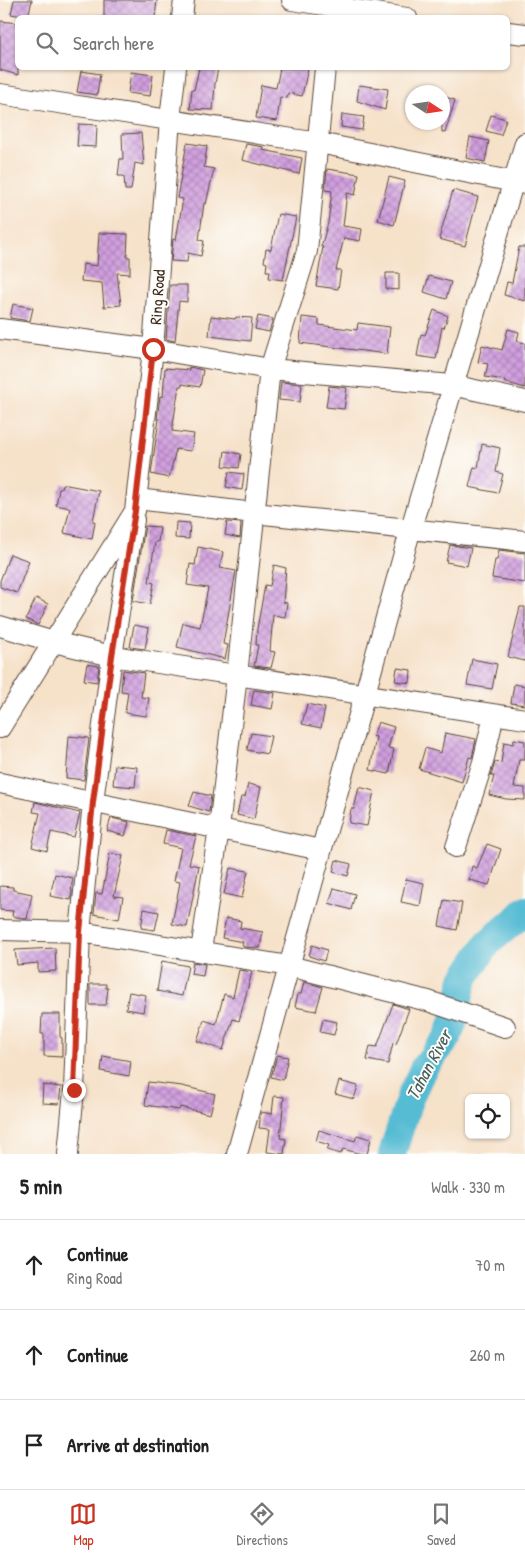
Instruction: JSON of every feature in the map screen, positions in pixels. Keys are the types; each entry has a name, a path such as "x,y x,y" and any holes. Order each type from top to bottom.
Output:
{"street":[{"path":"182,15 184,0"},
{"path":"292,0 331,8 384,15"},
{"path":"510,32 525,34"},
{"name":"Ring Road","path":"0,728 136,505 153,349 170,119 176,70"},
{"path":"201,951 219,828 270,369 307,250 325,70"},
{"path":"0,94 319,143 519,183"},
{"path":"237,1154 452,385 519,183 525,143"},
{"path":"0,329 153,349 270,369 452,385 525,401"},
{"path":"68,1154 74,1090 80,932 93,802 112,656 136,505 254,513 525,540"},
{"path":"0,626 112,656 525,720"},
{"path":"456,847 482,762 494,714"},
{"path":"0,784 322,850"},
{"path":"0,930 80,932 289,966 447,1008 505,1027"}],"building":[{"path":"14,0 32,0 28,15 11,14"},
{"path":"104,0 157,0 155,15 104,15"},
{"path":"0,21 15,23 15,70 18,70 18,75 0,70"},
{"path":"199,70 218,70 213,110 190,109 192,89 194,90"},
{"path":"280,70 308,70 302,96 288,93 287,98 280,97 277,121 256,118 261,85 276,88"},
{"path":"81,71 100,74 97,95 77,92"},
{"path":"131,72 153,75 150,96 128,93"},
{"path":"359,85 388,89 385,110 357,101"},
{"path":"450,98 455,100 450,116"},
{"path":"342,114 364,117 362,130 341,127"},
{"path":"491,115 506,119 501,135 486,131"},
{"path":"79,124 97,125 96,147 77,146"},
{"path":"141,133 144,165 135,163 131,190 125,190 124,176 118,176 120,159 123,159 122,134"},
{"path":"470,137 489,141 485,162 466,158"},
{"path":"187,143 207,146 204,167 214,169 206,204 204,203 199,240 204,241 201,256 188,253 187,262 171,261 173,239 176,240 183,199 177,198"},
{"path":"246,144 264,147 263,150 302,158 299,174 242,160"},
{"path":"327,169 359,174 355,195 347,193 343,226 362,229 360,241 344,238 336,270 341,270 338,289 316,286 323,247 321,247 328,223 332,191 325,190"},
{"path":"389,177 405,181 394,225 378,220"},
{"path":"453,190 478,197 465,246 439,239"},
{"path":"278,214 296,217 283,280 269,278 270,271 266,271 267,263 264,262 266,249 271,250"},
{"path":"99,233 128,234 127,257 130,257 130,274 117,273 121,305 104,307 102,283 81,281 83,264 97,266"},
{"path":"519,247 525,247 525,301 504,295 507,282 512,283"},
{"path":"386,273 399,273 399,290 386,289"},
{"path":"429,276 451,282 446,299 424,292"},
{"path":"170,285 187,285 187,302 179,301 175,341 166,339"},
{"path":"13,304 33,308 30,321 10,318"},
{"path":"434,310 448,316 444,328 442,327 436,359 417,356 421,334 425,335"},
{"path":"211,316 235,319 236,317 252,318 250,341 209,336"},
{"path":"258,316 273,319 269,332 255,329"},
{"path":"302,317 319,319 319,325 357,330 358,323 390,327 387,354 300,343"},
{"path":"508,329 519,332 517,341 525,343 525,388 504,382 505,380 485,377 488,364 478,362 482,345 502,350"},
{"path":"189,367 203,370 200,387 182,384 182,386 179,386 172,431 194,434 191,451 176,449 169,478 151,474 159,419 157,419 160,396 163,397 165,368 189,370"},
{"path":"281,382 302,384 300,402 279,400"},
{"path":"329,386 347,388 344,409 326,407"},
{"path":"482,444 500,448 496,472 503,474 498,493 469,487 474,467 478,468"},
{"path":"225,451 241,454 239,468 223,466"},
{"path":"229,472 244,474 242,490 226,487"},
{"path":"62,484 99,491 93,521 95,522 92,539 64,533 70,508 56,505 59,489 61,489"},
{"path":"176,522 190,523 189,539 175,538"},
{"path":"227,522 241,523 240,538 225,535"},
{"path":"145,526 160,527 158,542 155,542 149,582 154,583 150,604 133,601"},
{"path":"450,545 471,548 467,566 446,562"},
{"path":"198,547 223,552 220,568 236,571 223,644 228,645 225,659 177,647 183,623 200,627 208,588 187,585 190,564 195,565"},
{"path":"499,550 525,553 525,583 492,578"},
{"path":"10,554 29,561 17,593 0,587 0,581"},
{"path":"274,565 286,568 283,602 287,603 285,617 273,615 270,651 275,652 271,668 254,666 258,645 256,645 257,629 265,585 270,586"},
{"path":"36,598 48,604 38,625 26,619"},
{"path":"520,607 525,607 525,661 508,657"},
{"path":"134,625 149,628 145,649 130,647"},
{"path":"472,659 497,664 492,689 467,685"},
{"path":"87,664 99,666 97,682 84,680"},
{"path":"397,668 411,670 410,683 395,681"},
{"path":"123,670 144,673 141,697 149,698 146,716 125,713 128,692 121,691"},
{"path":"514,684 525,686 525,705 511,703"},
{"path":"254,690 275,693 272,709 251,705"},
{"path":"307,704 325,708 321,728 302,724"},
{"path":"378,722 394,727 388,748 394,749 389,774 370,770 376,737 373,736"},
{"path":"251,733 271,736 267,754 247,750"},
{"path":"445,733 476,739 472,758 469,757 462,782 419,769 425,748 441,753"},
{"path":"69,736 89,738 84,780 66,778"},
{"path":"514,739 525,741 525,760 519,760 514,787 525,788 525,800 506,799 489,795 494,776 491,776 495,762 501,763 504,742 513,744"},
{"path":"115,765 137,767 135,787 113,785"},
{"path":"248,784 261,787 254,819 237,815 241,797 245,797"},
{"path":"359,787 374,791 367,826 349,823 351,809 354,809"},
{"path":"194,792 211,796 209,812 189,806"},
{"path":"35,802 80,813 74,837 51,832 47,851 32,847 40,813 33,812"},
{"path":"111,818 129,822 125,836 107,831"},
{"path":"166,830 196,836 189,864 199,866 187,927 172,924 180,882 174,881 181,848 163,844"},
{"path":"487,844 501,849 489,885 469,880 472,866 477,868"},
{"path":"110,853 123,856 114,896 123,897 119,919 94,914 96,893 102,894"},
{"path":"336,860 351,864 348,876 333,872"},
{"path":"230,868 248,871 242,898 224,894"},
{"path":"55,874 73,878 71,900 50,896"},
{"path":"406,879 424,883 420,906 401,902"},
{"path":"0,886 13,887 13,890 32,894 27,919 12,916 13,911 0,910"},
{"path":"334,888 355,894 351,910 329,903"},
{"path":"444,900 462,903 457,930 439,926"},
{"path":"144,909 159,912 155,930 141,928"},
{"path":"226,918 241,921 240,928 263,932 260,948 244,947 242,945 243,942 222,938"},
{"path":"312,945 327,950 324,961 309,956"},
{"path":"55,948 56,971 38,972 38,963 17,965 15,950"},
{"path":"162,961 188,966 182,996 157,991"},
{"path":"193,962 205,964 203,976 191,974"},
{"path":"239,970 252,972 239,1021 233,1019 223,1050 197,1041 204,1020 216,1024 224,994 233,997"},
{"path":"304,982 323,987 316,1011 295,1007 298,994 301,994"},
{"path":"90,984 106,984 106,988 108,988 106,1005 90,1005"},
{"path":"129,992 146,995 143,1012 126,1009"},
{"path":"393,1004 409,1009 396,1044 393,1043 388,1064 367,1060 370,1046 377,1047"},
{"path":"42,1014 60,1014 62,1057 44,1056 44,1034 41,1034"},
{"path":"323,1019 337,1022 334,1035 320,1032"},
{"path":"277,1055 288,1057 283,1080 271,1077"},
{"path":"103,1056 131,1061 129,1076 101,1071"},
{"path":"339,1081 358,1086 354,1099 335,1094"},
{"path":"148,1082 182,1086 215,1094 210,1114 180,1107 179,1110 145,1105"},
{"path":"43,1085 61,1087 59,1104 42,1103"},
{"path":"274,1096 284,1097 280,1138 286,1139 284,1154 267,1152 270,1129 259,1128 261,1112 272,1114"},
{"path":"319,1130 355,1141 357,1135 371,1139 367,1154 343,1149 341,1154 327,1150 329,1145 316,1141"}],"waterway":[{"name":"Tahan River","path":"392,1154 410,1097 424,1067 447,1039 464,979 488,943 525,910"}],"route":[{"path":"74,1090 80,932 93,802 112,656 135,511 153,349"}]}
